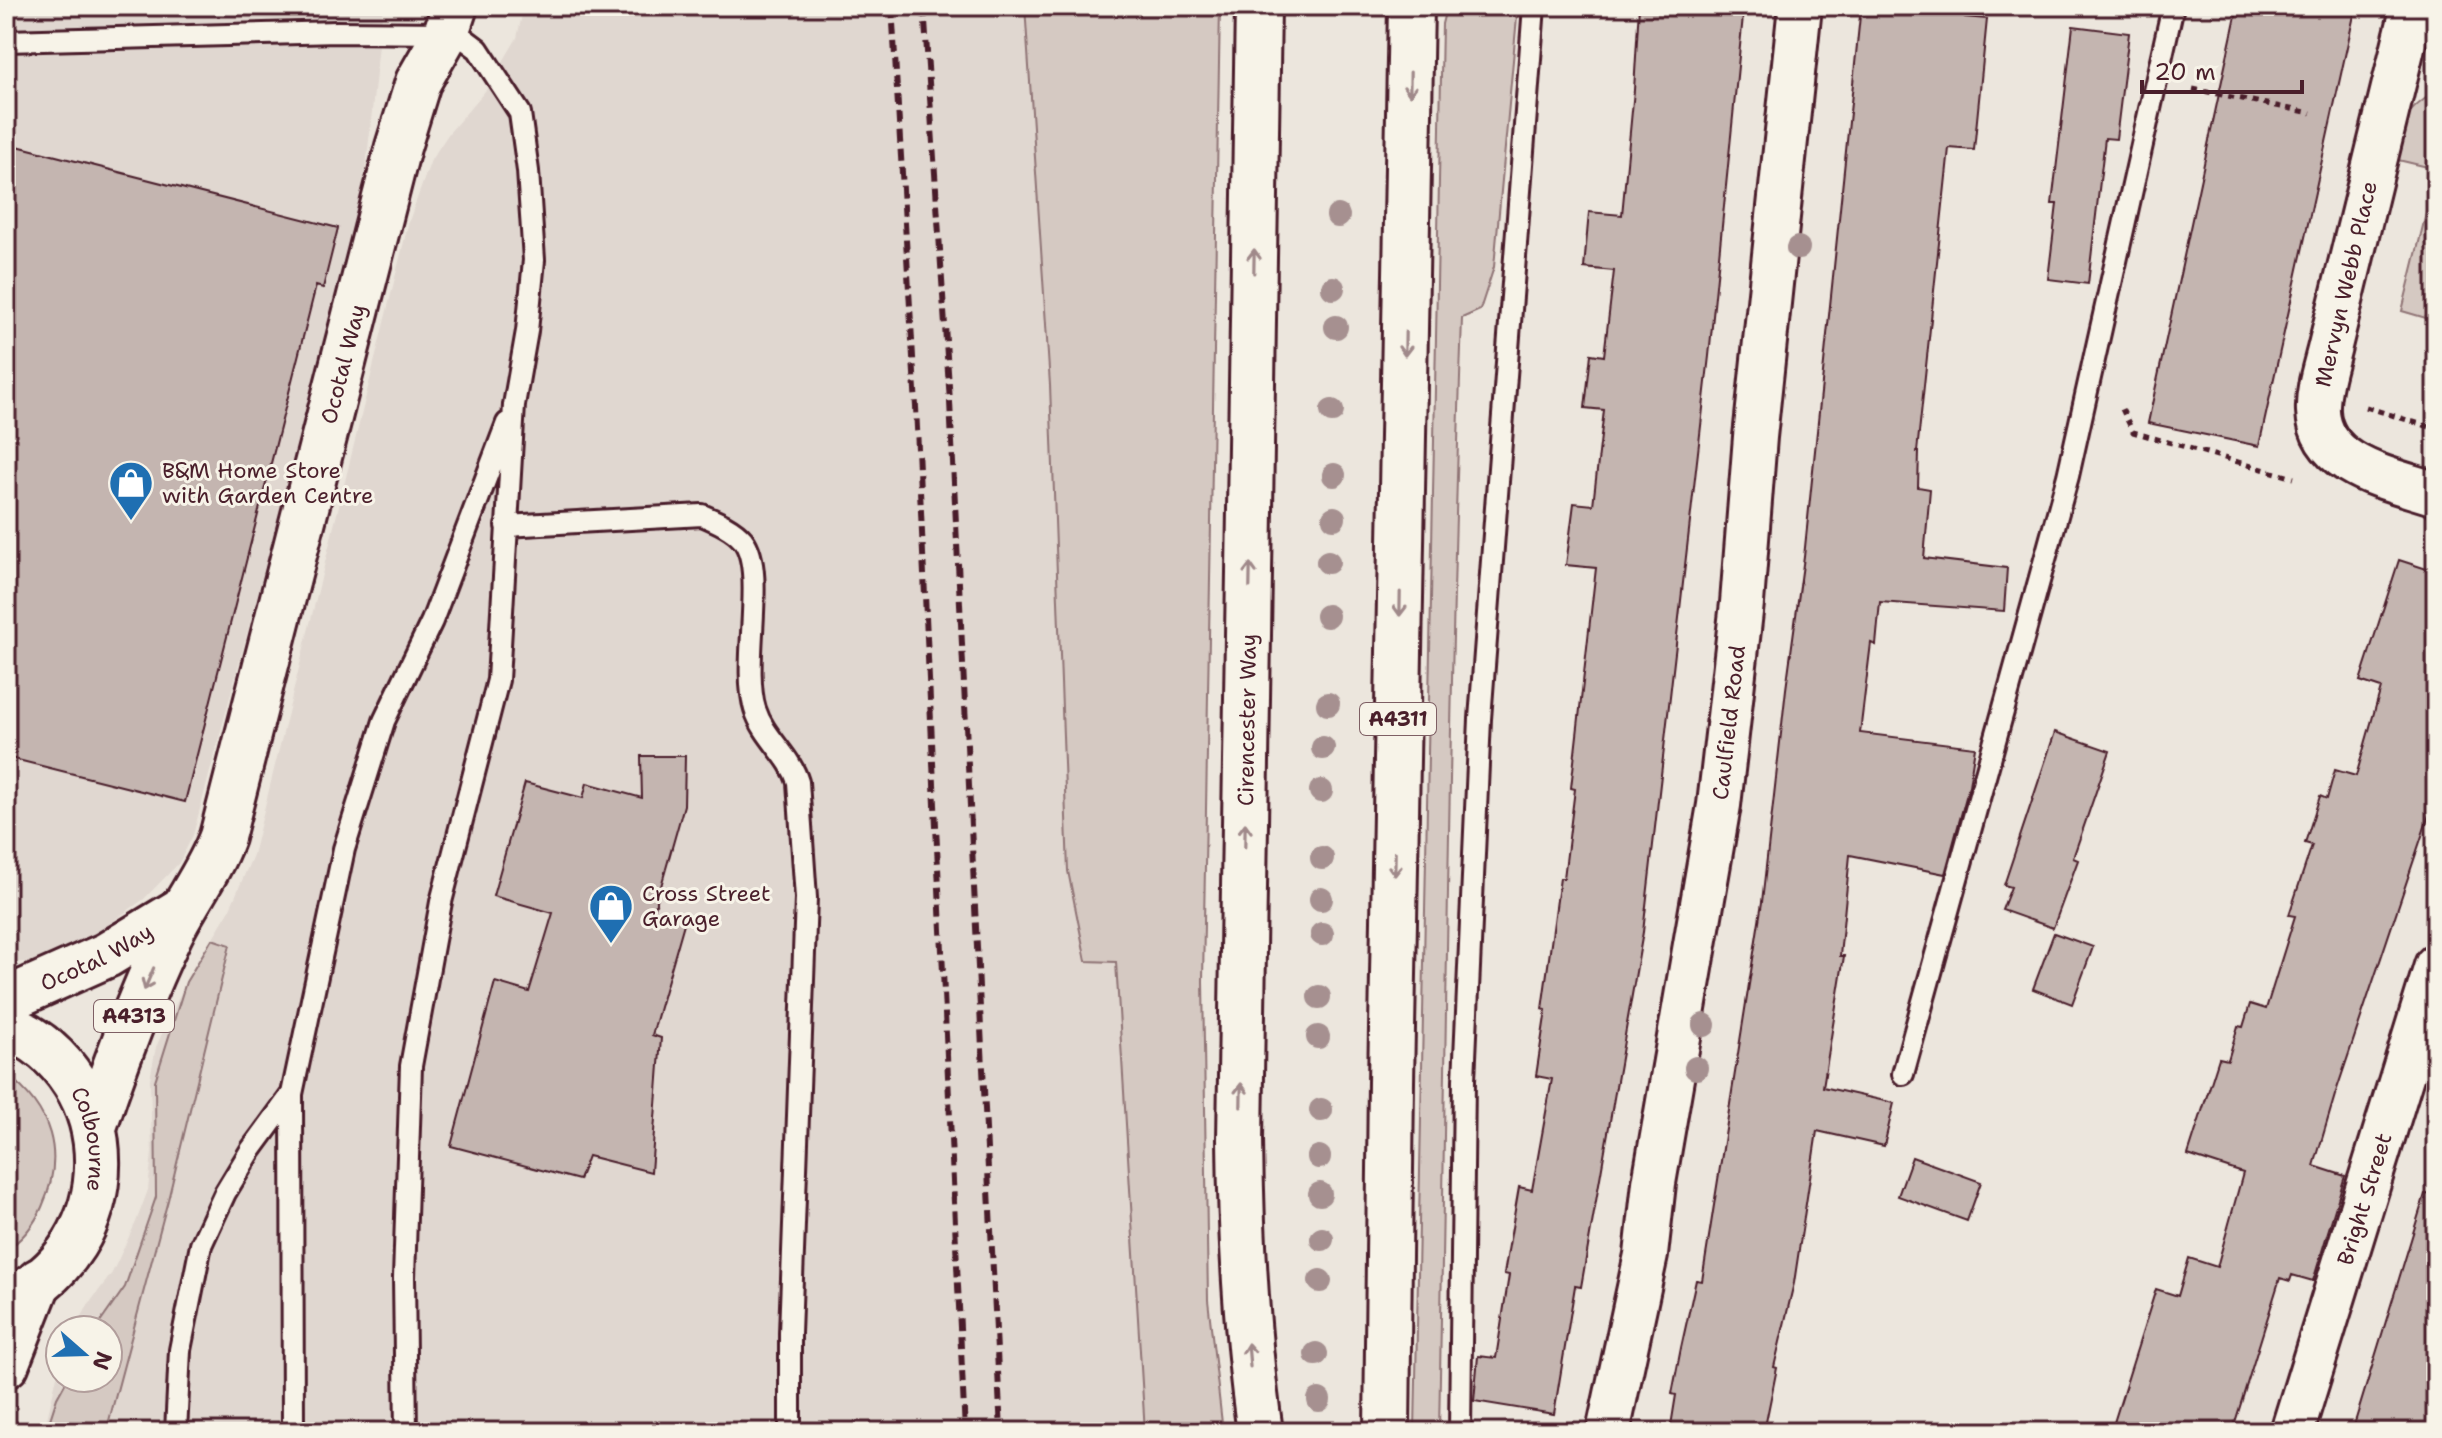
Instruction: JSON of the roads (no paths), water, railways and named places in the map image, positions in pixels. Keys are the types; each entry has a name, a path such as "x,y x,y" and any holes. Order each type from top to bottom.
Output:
{"main road":[{"name":"Cirencester Way","path":"1258,6 1240,1154 1241,1257 1260,1432"},
{"name":"A4311","path":"1387,1432 1411,6"},
{"name":"Ocotal Way","path":"94,1127 131,1022 183,909 216,854 222,837 398,147 418,82 450,19"},
{"name":"Ocotal Way","path":"6,1000 107,955 183,909"},
{"name":"Colbourne","path":"6,1026 31,1038 63,1068 77,1086 94,1127 97,1179 83,1229 64,1258 23,1291"},
{"name":"A4313","path":"6,1365 23,1291"}],"street":[{"name":"Caulfield Road","path":"1608,1432 1646,1255 1654,1183 1719,805 1742,603 1755,437 1800,6"},
{"name":"Mervyn Webb Place","path":"2413,6 2420,50 2319,392 2320,425 2332,449 2360,468 2436,494"},
{"name":"Bright Street","path":"2292,1432 2436,966"}],"lane":[{"path":"1460,1432 1464,1080 1479,734 1534,6"},
{"path":"1903,1074 2068,476 2173,6"},
{"path":"6,41 337,32 450,19 466,40 478,49 520,113 528,171 534,260 527,331 514,405 498,680 441,902 411,1066 404,1278 406,1432"},
{"path":"293,1432 292,1094 344,849 384,721 432,621 514,405"},
{"path":"506,526 702,515 729,528 741,537 750,550 754,575 750,684 763,728 794,767 798,782 806,898 790,1333 790,1432"},
{"path":"176,1432 180,1350 201,1245 238,1171 292,1094"}],"railway":[{"path":"892,6 916,407 965,1432"},
{"path":"924,6 950,402 1001,1432"}],"place":[{"name":"B&M Home Store with Garden Centre","path":"131,522"},
{"name":"Cross Street Garage","path":"611,945"}]}
